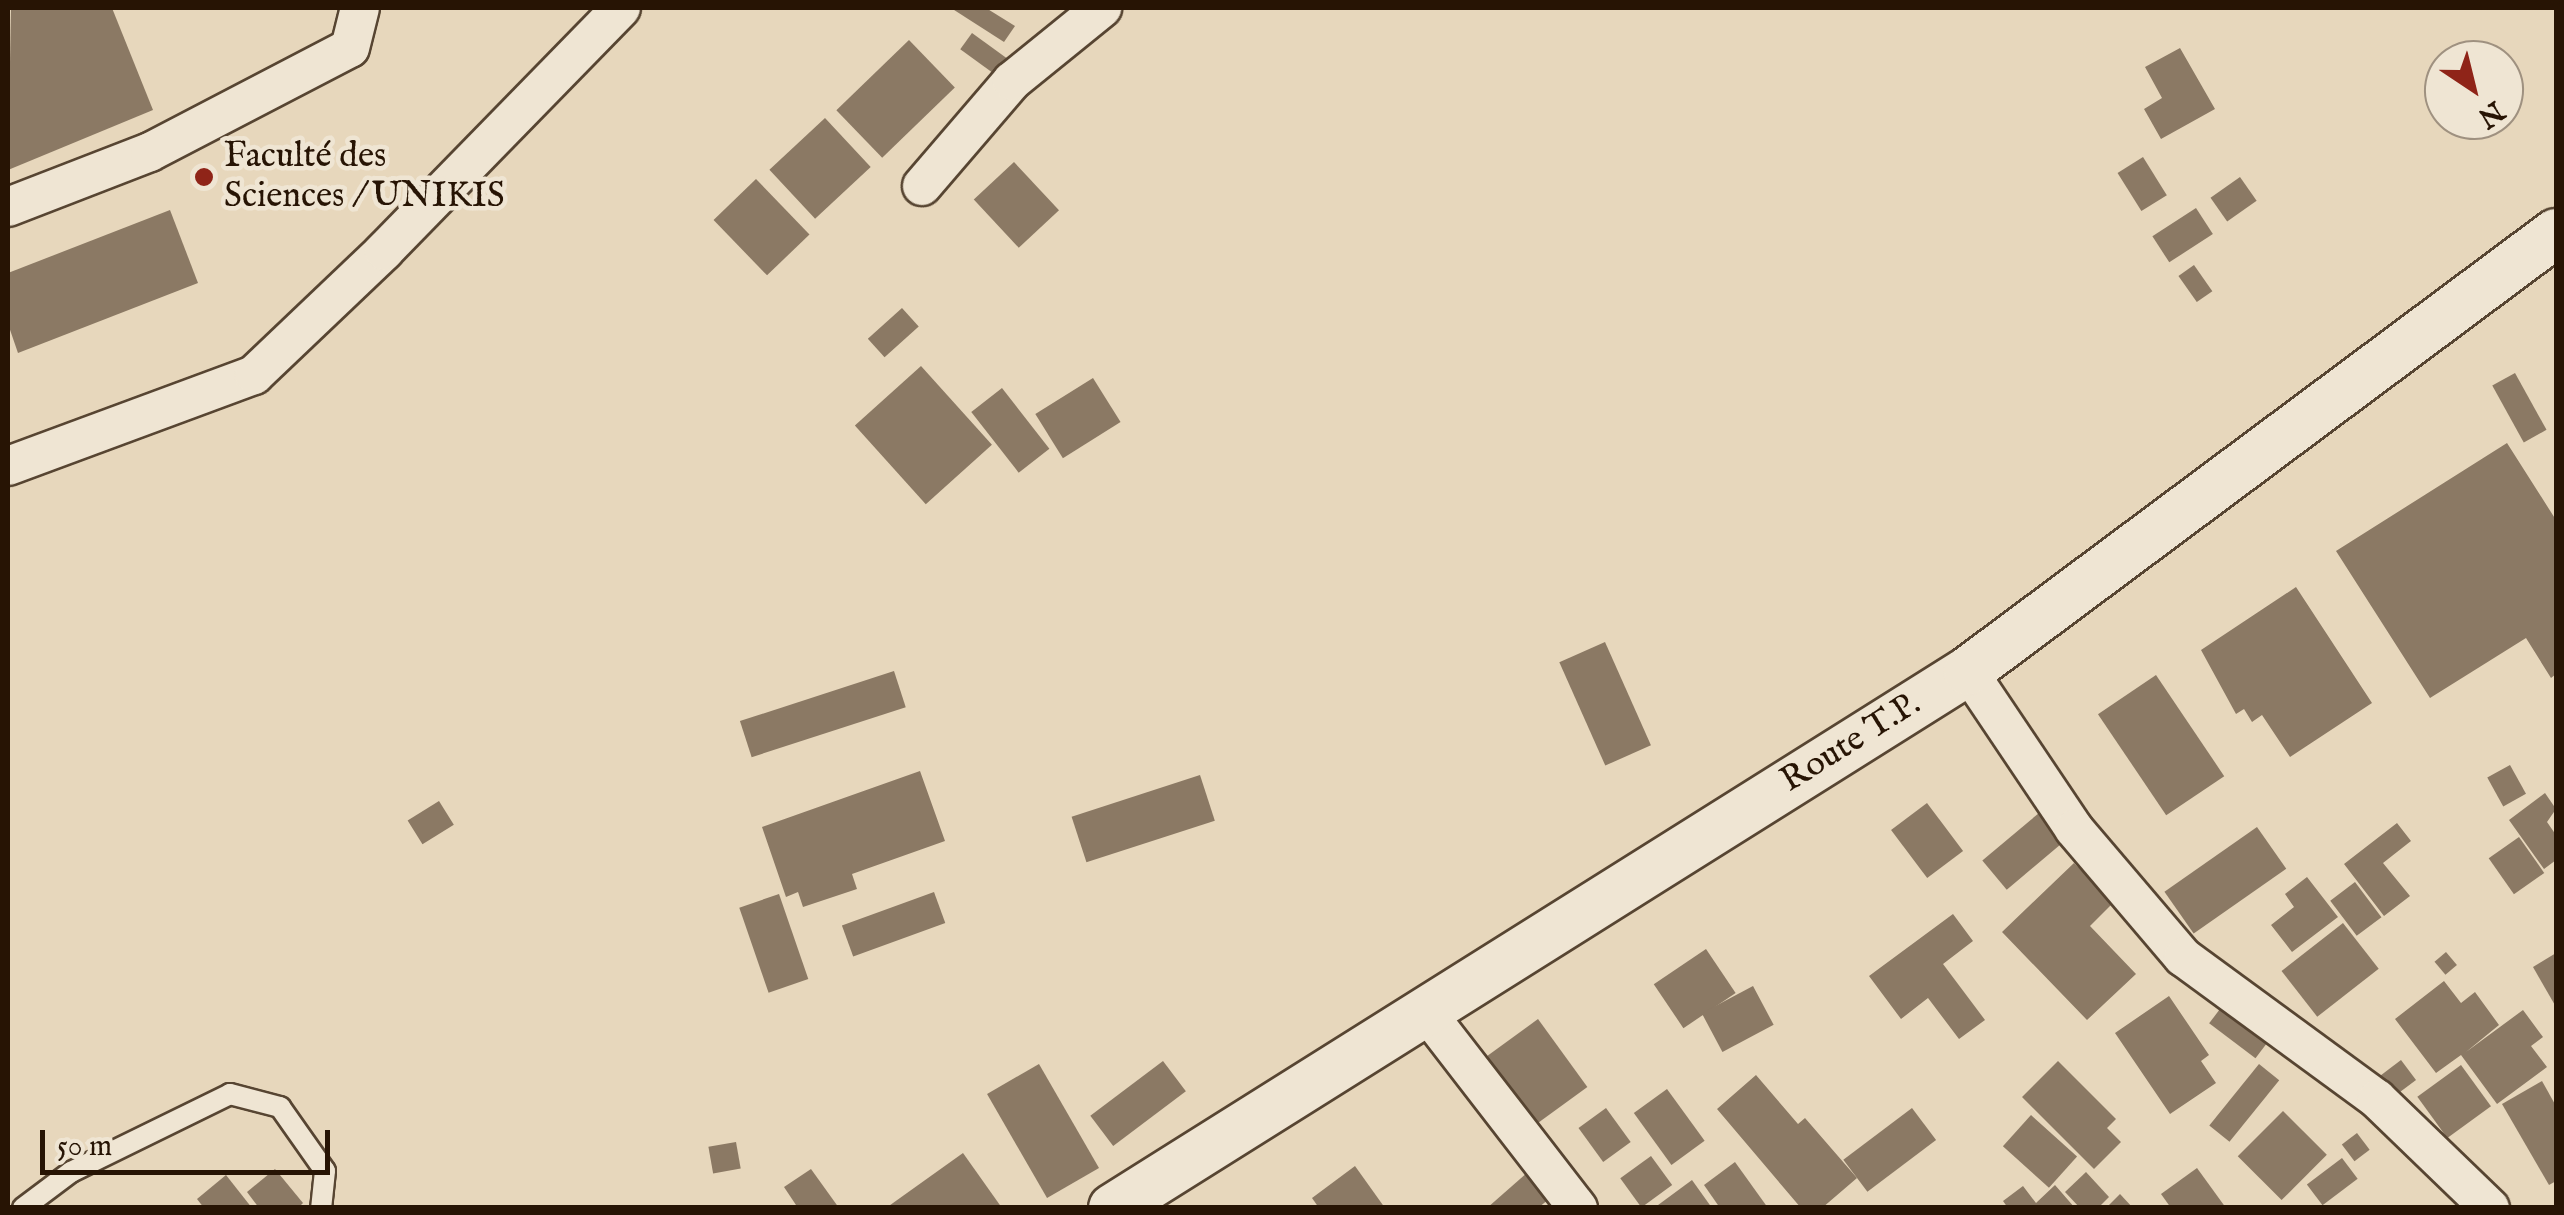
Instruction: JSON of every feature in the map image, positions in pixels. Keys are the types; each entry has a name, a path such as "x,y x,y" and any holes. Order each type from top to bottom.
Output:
{"street":[{"path":"8,207 150,152 350,48 360,8"},
{"path":"8,466 254,375 384,251 621,8"},
{"path":"922,186 1012,81 1102,8"},
{"name":"Route T.P.","path":"1114,1208 1424,1009 1968,670 2556,233"},
{"path":"1968,670 2074,829 2183,957 2376,1098 2490,1208"},
{"path":"1424,1009 1578,1208"}],"lane":[{"path":"23,1208 71,1172 230,1094 280,1107 325,1171 321,1208"}],"building":[{"path":"11,8 112,8 153,110 8,170"},
{"path":"951,8 986,8 1015,26 1004,42"},
{"path":"972,33 1012,62 1000,78 960,49"},
{"path":"909,40 955,87 882,158 836,110"},
{"path":"2180,48 2215,109 2161,139 2144,109 2162,98 2145,67"},
{"path":"825,118 871,167 815,219 769,170"},
{"path":"2143,157 2167,195 2141,211 2118,173"},
{"path":"1014,162 1059,210 1019,248 974,200"},
{"path":"2240,177 2257,201 2227,221 2211,198"},
{"path":"756,179 809,234 767,275 714,220"},
{"path":"2196,208 2213,234 2169,262 2152,236"},
{"path":"170,210 198,283 18,353 8,324 8,273"},
{"path":"2194,265 2212,291 2197,302 2178,276"},
{"path":"902,308 919,327 885,357 868,339"},
{"path":"921,366 992,445 926,504 855,426"},
{"path":"2515,373 2547,430 2524,442 2492,386"},
{"path":"1093,378 1121,422 1063,458 1035,414"},
{"path":"1002,388 1049,449 1019,473 971,412"},
{"path":"2507,443 2556,520 2556,674 2551,678 2526,638 2430,698 2336,551"},
{"path":"2296,587 2372,703 2290,757 2262,715 2252,722 2244,709 2236,714 2201,650"},
{"path":"1605,642 1651,745 1605,766 1559,662"},
{"path":"894,671 906,707 752,757 740,721"},
{"path":"2156,675 2224,776 2166,815 2098,714"},
{"path":"2510,765 2526,794 2503,806 2487,778"},
{"path":"920,771 945,841 852,874 857,889 803,907 798,892 786,897 762,827"},
{"path":"1200,775 1215,821 1086,862 1072,817"},
{"path":"2545,793 2556,809 2547,822 2556,835 2556,860 2544,869 2509,820"},
{"path":"439,801 454,825 422,844 408,821"},
{"path":"1927,803 1963,851 1927,878 1891,830"},
{"path":"2039,813 2063,842 2007,890 1982,861"},
{"path":"2397,823 2411,841 2383,863 2410,896 2384,916 2344,864"},
{"path":"2257,827 2286,869 2194,934 2164,892"},
{"path":"2519,837 2544,873 2514,894 2489,858"},
{"path":"2074,863 2113,903 2090,926 2136,974 2087,1020 2002,932"},
{"path":"2307,877 2338,917 2292,952 2271,925 2294,907 2285,894"},
{"path":"2355,882 2381,917 2357,936 2330,901"},
{"path":"934,892 945,923 853,957 842,926"},
{"path":"779,894 808,979 769,993 739,908"},
{"path":"1953,914 1973,941 1943,964 1985,1020 1959,1039 1928,998 1901,1019 1869,976"},
{"path":"2343,923 2379,969 2317,1017 2282,971"},
{"path":"1706,949 1736,993 1683,1028 1654,984"},
{"path":"2446,952 2457,965 2445,975 2435,962"},
{"path":"2556,953 2556,1007 2533,967"},
{"path":"2444,981 2461,1003 2475,992 2499,1025 2466,1052 2523,1010 2543,1037 2531,1046 2547,1067 2497,1104 2461,1055 2436,1073 2395,1019"},
{"path":"1753,986 1774,1025 1722,1052 1702,1013"},
{"path":"2169,996 2209,1055 2201,1061 2216,1083 2170,1114 2115,1033"},
{"path":"2226,1001 2272,1036 2255,1058 2209,1023"},
{"path":"1538,1019 1587,1087 1526,1132 1477,1064"},
{"path":"2401,1060 2416,1080 2395,1096 2380,1076"},
{"path":"1163,1061 1186,1091 1113,1146 1090,1116"},
{"path":"2058,1061 2116,1119 2107,1128 2121,1142 2094,1169 2022,1097"},
{"path":"1039,1064 1099,1168 1047,1198 987,1094"},
{"path":"2259,1064 2279,1080 2229,1142 2209,1125"},
{"path":"2461,1065 2491,1106 2447,1138 2417,1097"},
{"path":"1756,1075 1798,1124 1805,1118 1857,1178 1822,1208 1801,1208 1717,1109"},
{"path":"2542,1081 2556,1106 2556,1181 2549,1185 2502,1104"},
{"path":"1667,1089 1705,1141 1671,1165 1634,1113"},
{"path":"1606,1108 1631,1142 1603,1162 1578,1128"},
{"path":"1912,1108 1936,1140 1867,1192 1843,1160"},
{"path":"2283,1111 2327,1155 2282,1200 2238,1156"},
{"path":"2031,1115 2077,1156 2049,1188 2003,1146"},
{"path":"2357,1133 2370,1150 2354,1161 2342,1144"},
{"path":"736,1142 741,1169 713,1173 708,1147"},
{"path":"963,1153 1002,1208 886,1208"},
{"path":"1651,1156 1672,1185 1641,1207 1620,1178"},
{"path":"2342,1158 2358,1179 2323,1205 2307,1184"},
{"path":"1735,1162 1768,1208 1720,1208 1704,1185"},
{"path":"1355,1166 1385,1208 1319,1208 1312,1198"},
{"path":"2197,1168 2226,1208 2171,1208 2161,1194"},
{"path":"275,1169 303,1203 298,1208 259,1208 247,1192"},
{"path":"811,1169 839,1208 798,1208 784,1187"},
{"path":"1529,1171 1549,1199 1538,1208 1487,1208"},
{"path":"2086,1172 2109,1197 2098,1208 2080,1208 2065,1192"},
{"path":"226,1175 252,1208 204,1208 197,1199"},
{"path":"1692,1180 1712,1208 1654,1208"},
{"path":"2055,1185 2075,1208 2008,1208 2003,1201 2023,1186 2036,1203"},
{"path":"2120,1194 2133,1208 2106,1208"}],"place":[{"name":"Faculté des Sciences / UNIKIS","path":"204,177"}]}
